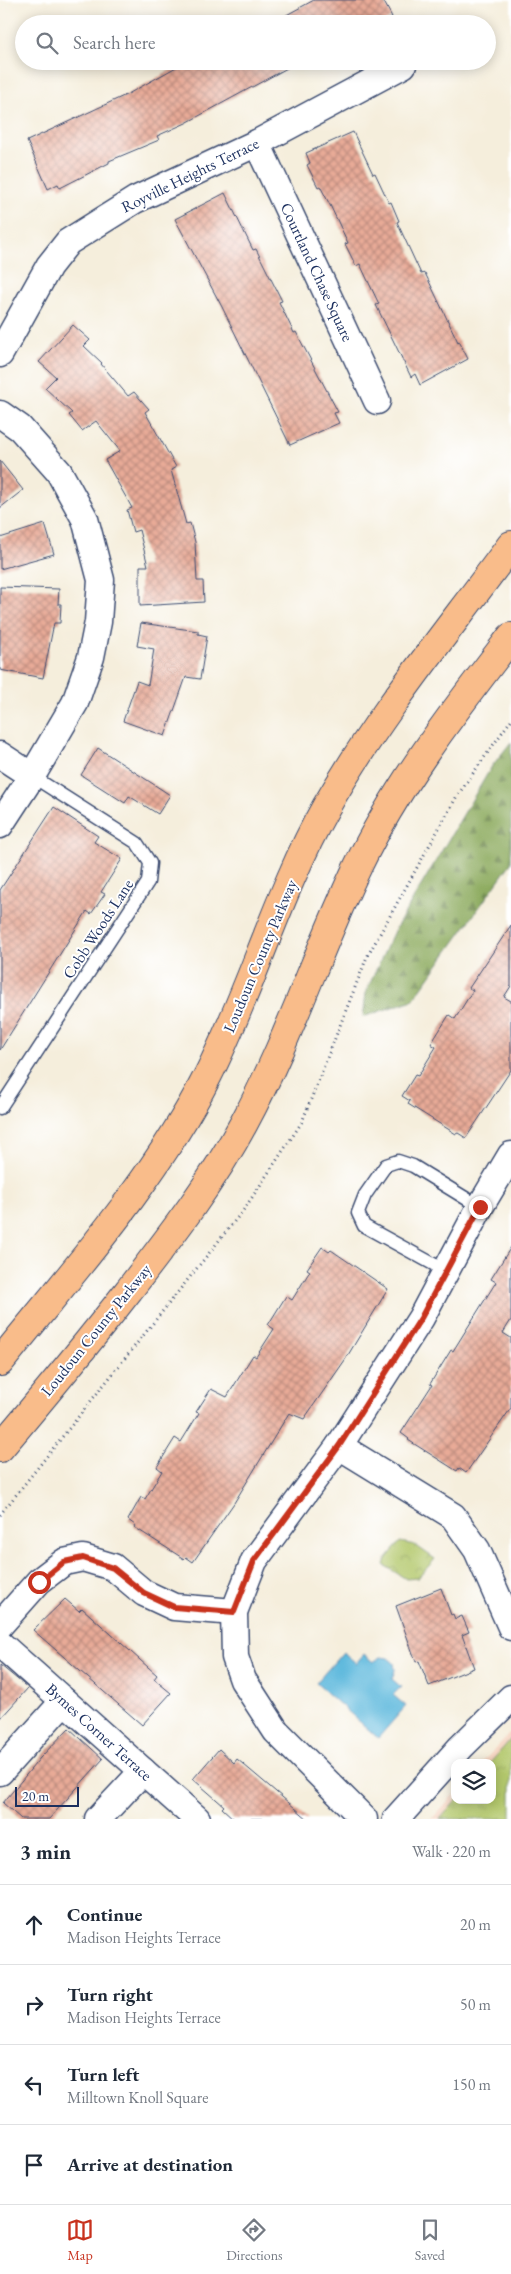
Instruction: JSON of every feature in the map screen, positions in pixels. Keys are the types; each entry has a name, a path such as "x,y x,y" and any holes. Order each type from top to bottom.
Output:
{"main road":[{"name":"Loudoun County Parkway","path":"0,1362 138,1188 187,1114 230,1030 272,923 324,810 353,761 389,708 511,545"},
{"name":"Loudoun County Parkway","path":"0,1448 65,1371 165,1244 215,1172 244,1124 275,1062 333,921 358,865 385,815 426,750 511,637"}],"street":[{"name":"Royville Heights Terrace","path":"0,354 49,266 68,242 135,200 257,143 394,70"},
{"name":"Courtland Chase Square","path":"257,143 377,401"},
{"path":"0,414 20,428 60,472 85,519 101,580 98,622 91,657 75,704 0,825"},
{"path":"0,756 32,776"},
{"path":"364,1819 276,1731 243,1680 235,1657 234,1612 254,1561 339,1446 421,1318 480,1207 511,1155"},
{"path":"339,1446 453,1516 477,1550 511,1627"},
{"path":"0,1625 45,1576 64,1562 83,1558 113,1568 144,1593 174,1607 234,1612"},
{"name":"Bymes Corner Terrace","path":"0,1644 197,1819"},
{"path":"396,1819 461,1747 511,1698"},
{"path":"0,1772 64,1701"},
{"path":"98,1819 143,1771"}],"lane":[{"name":"Cobb Woods Lane","path":"0,1108 148,882 150,863 136,843 32,776"},
{"path":"446,1271 364,1226 358,1213 365,1195 386,1165 398,1161 414,1166 480,1207"}],"path":[{"path":"0,1515 245,1208 302,1122 367,957 457,796 511,720"}],"shaded area":[{"path":"511,1732 511,1819 432,1819 451,1798 451,1804 496,1804 496,1759 486,1759"}],"green space":[{"path":"511,742 511,863 413,1000 363,1017 366,992 393,933 492,766"},
{"path":"400,1542 415,1545 435,1559 418,1578 406,1579 384,1565 386,1559"},
{"path":"511,1739 511,1819 440,1819 453,1804 496,1804 496,1759 494,1759"}],"water":[{"path":"343,1652 356,1663 364,1654 373,1662 381,1657 388,1658 394,1663 395,1670 392,1679 401,1687 393,1695 406,1706 378,1738 316,1683"}],"building":[{"path":"314,0 383,0 391,15 286,15"},
{"path":"171,70 283,70 186,123 157,136 159,140 109,161 109,163 60,188 58,184 48,189 27,141 128,94"},
{"path":"353,132 373,174 375,173 389,203 391,202 399,221 397,222 421,274 425,273 468,359 420,385 415,374 411,377 376,305 379,304 360,264 356,266 345,244 348,243 330,205 307,165 310,163 306,153"},
{"path":"225,193 253,250 256,249 282,301 279,302 294,333 296,332 338,412 334,413 339,423 290,445 222,307 175,219"},
{"path":"73,325 90,340 84,346 102,363 128,396 134,392 149,409 145,412 176,467 171,470 186,524 190,523 195,542 197,581 203,581 204,602 140,606 140,566 148,566 139,530 133,532 127,510 132,508 105,460 120,451 96,421 82,431 69,415 72,413 45,388 56,377 39,362"},
{"path":"0,461 23,490 0,508"},
{"path":"45,524 54,554 0,569 0,538"},
{"path":"0,587 59,589 58,604 61,604 60,623 54,623 43,678 0,670"},
{"path":"141,623 198,631 198,634 207,636 200,679 186,677 165,736 123,721 137,681 148,685 154,649 137,646"},
{"path":"98,748 170,795 158,814 129,796 125,803 81,775"},
{"path":"54,807 98,836 94,842 122,859 101,892 105,894 91,914 87,911 0,1050 0,890"},
{"path":"511,925 511,986 504,997 511,1001 511,1070 466,1138 458,1133 456,1134 408,1104 410,1101 402,1096 415,1075 418,1076 436,1047 431,1044 449,1015 455,1019 473,990 469,988"},
{"path":"322,1247 329,1252 331,1250 388,1289 345,1360 304,1419 289,1413 234,1503 193,1562 186,1557 184,1559 134,1527 135,1525 128,1520 141,1497 145,1499 162,1471 157,1467 175,1438 181,1442 199,1413 196,1412 211,1389 227,1397 253,1355 256,1357 274,1329 268,1325 286,1296 292,1300 310,1271 307,1269"},
{"path":"511,1247 511,1320 503,1333 511,1338 511,1408 466,1473 459,1468 457,1471 408,1440 401,1433 432,1385 430,1384 451,1350 453,1351 496,1282 491,1279"},
{"path":"441,1588 451,1615 453,1614 455,1619 462,1616 469,1632 462,1635 474,1668 429,1686 419,1661 416,1662 396,1606"},
{"path":"65,1599 79,1611 82,1608 157,1675 154,1679 171,1693 142,1725 33,1630"},
{"path":"0,1665 28,1688 0,1719"},
{"path":"69,1728 103,1759 49,1819 21,1819 3,1803 40,1758"},
{"path":"219,1749 234,1763 237,1759 308,1819 234,1819 222,1808 224,1806 193,1779"}],"route":[{"path":"39,1582 64,1562 83,1558 113,1568 144,1593 174,1607 234,1612 238,1597 254,1561 339,1446 421,1318 480,1207"}]}
